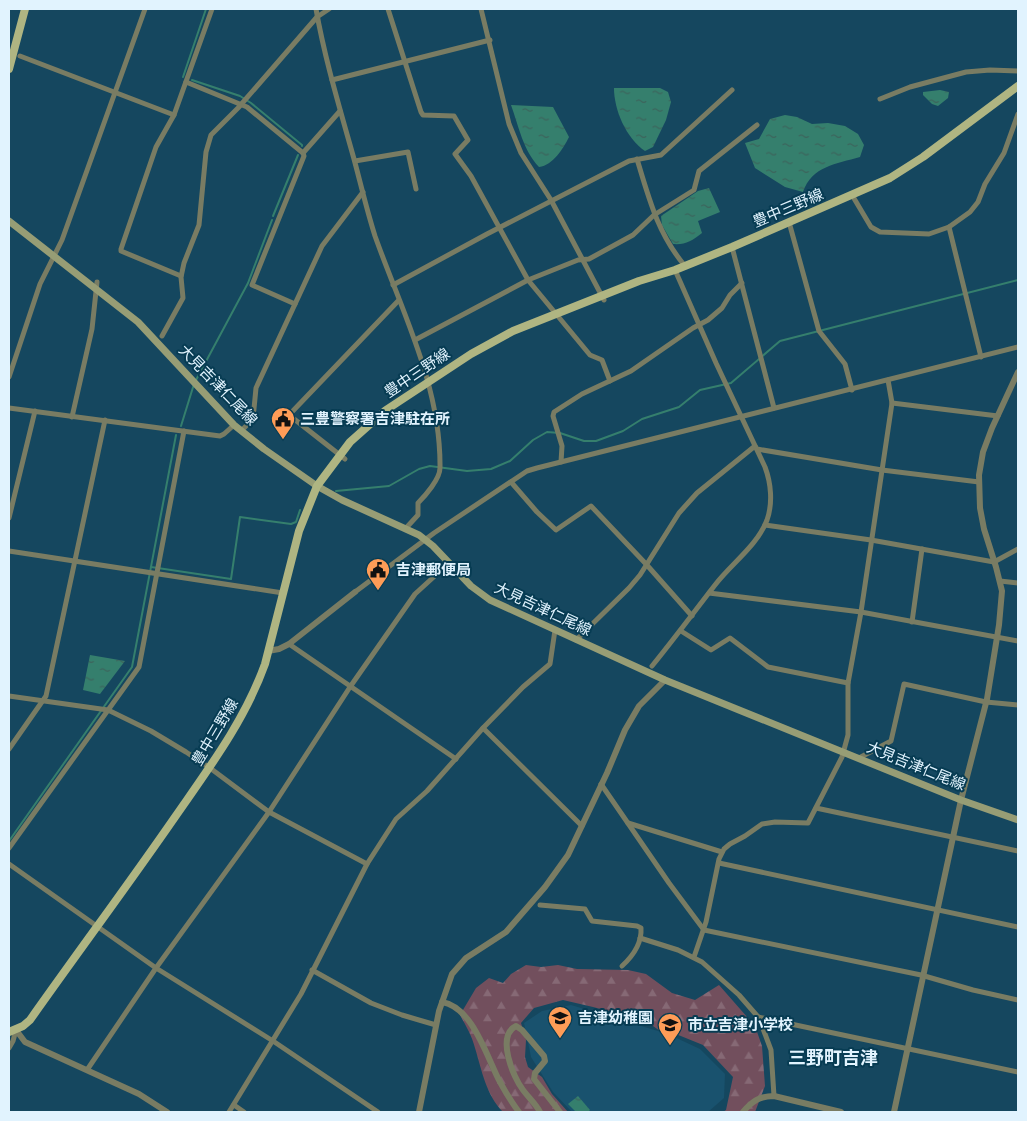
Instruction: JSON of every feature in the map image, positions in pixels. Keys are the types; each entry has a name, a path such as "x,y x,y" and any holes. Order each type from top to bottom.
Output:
{"main road":[{"path":"9,68 25,9"},
{"name":"豊中三野線","path":"12,1031 30,1020 151,852 210,768 249,701 258,683 268,651 299,531 317,486 342,457 350,442 377,417 428,381 489,343 556,314 603,298 732,247 890,178 924,157 1018,86"},
{"name":"大見吉津仁尾線","path":"9,221 54,257 97,286 138,322 241,431 317,486 342,500 406,528 425,540 475,590 490,600 665,680 961,800 1018,820"}],"street":[{"path":"9,377 40,284 54,257 145,9"},
{"path":"181,276 121,251 156,147 174,115 212,9"},
{"path":"316,9 332,80 362,192 375,234 428,381 438,427 440,471 427,495 418,503 418,514 406,528"},
{"path":"162,336 182,303 181,276 199,225 208,140 317,16 329,9"},
{"path":"388,9 423,115 454,116 468,140 455,154 471,176 528,280 590,355 602,360 610,381"},
{"path":"481,9 509,124 521,153 552,201 603,298"},
{"path":"332,80 490,40"},
{"path":"20,56 174,115"},
{"path":"880,98 910,87 966,72 990,70 1018,71"},
{"path":"186,82 242,103 303,153"},
{"path":"393,285 629,161 661,155 732,90"},
{"path":"295,304 252,285 304,156 303,153 340,111"},
{"path":"852,195 871,227 880,232 929,234 949,227 970,212 978,202 985,184 1004,153 1018,114"},
{"path":"414,340 528,280 589,258 633,235 654,215 694,190 699,171 757,125"},
{"path":"355,161 408,152 416,189"},
{"path":"637,159 654,215 672,250 685,266"},
{"path":"241,431 253,419 256,388 322,246 362,192"},
{"path":"789,222 819,331 845,364 852,390"},
{"path":"949,227 981,357"},
{"path":"732,247 774,408"},
{"path":"652,666 729,568 758,537 765,526 771,504 769,481 765,467 740,417 675,270"},
{"path":"561,462 562,446 554,412 582,394 631,371 708,320 722,308 730,295 742,283"},
{"path":"72,417 92,329 97,286"},
{"path":"342,457 289,415 399,300"},
{"path":"268,651 279,649 289,644 425,540 527,471 1018,347"},
{"path":"894,1112 961,800 986,702 997,637 1002,591 984,529 980,508 979,482 984,452 1018,372"},
{"path":"694,957 704,930 722,852 730,844 766,822 808,823 843,752 848,735 848,683 861,612 892,403 888,380"},
{"path":"892,403 998,416"},
{"path":"9,408 220,436 234,425"},
{"path":"9,518 35,411"},
{"path":"9,749 43,701 105,420"},
{"path":"9,848 140,667 184,431"},
{"path":"576,640 640,575 679,513 698,493 756,448 882,470 979,482"},
{"path":"511,482 537,512 556,530 591,506 692,616"},
{"path":"765,526 871,540 994,562 1018,549"},
{"path":"912,622 922,549"},
{"path":"9,551 283,593"},
{"path":"88,1070 156,968 268,812 350,687 415,594 449,563"},
{"path":"1000,581 1018,583"},
{"path":"709,593 861,612 1018,641"},
{"path":"229,1112 273,1041 312,970 366,864 396,819 427,791 483,728 523,687 550,664 554,630"},
{"path":"680,631 710,650 730,638 768,667 848,683"},
{"path":"289,644 456,759"},
{"path":"420,1112 436,1025 452,974 466,958 494,941 517,922 545,887 568,855 625,730 639,706 665,680"},
{"path":"859,758 891,741 904,684 986,702 1018,705"},
{"path":"9,696 108,710 151,731 210,768 268,812 366,864"},
{"path":"483,728 582,826"},
{"path":"601,784 669,883 704,930 923,976 1018,1000"},
{"path":"816,808 1018,851"},
{"path":"628,823 722,852"},
{"path":"718,863 1018,927"},
{"path":"9,864 156,968 273,1041 378,1112"},
{"path":"540,905 585,909 592,921 641,928 640,938 633,955 622,966"},
{"path":"640,938 694,957 720,977 758,1017 771,1050 774,1096"},
{"path":"312,970 371,1003 436,1025"},
{"path":"442,1002 456,1008 470,1022 500,1082 519,1112"},
{"path":"758,1017 1018,1072"},
{"path":"540,1112 518,1082 508,1060 507,1035 510,1029 516,1026 522,1030 544,1056 545,1061 535,1072 534,1079 560,1112"},
{"path":"9,1048 13,1041 12,1031"},
{"path":"12,1031 25,1042 139,1094 168,1112"},
{"path":"743,1112 754,1100 764,1096 774,1096 841,1112"},
{"path":"234,1105 244,1112"}],"shaded area":[{"path":"571,1005 668,1034 700,1049 725,1074 724,1098 708,1112 572,1112 553,1092 531,1057 524,1023 542,1011"}],"green space":[{"path":"526,965 541,967 558,965 577,969 628,970 646,974 672,993 695,1000 719,985 755,1026 762,1046 765,1086 755,1112 723,1112 726,1110 733,1077 703,1045 671,1032 660,1031 646,1021 563,1000 534,1008 521,1023 526,1040 525,1057 528,1067 542,1077 552,1094 568,1112 503,1112 492,1098 482,1074 469,1031 460,1015 476,988 489,978 503,983 511,974"}],"water":[{"path":"614,88 660,88 668,92 671,102 666,120 653,147 645,151 632,139 622,123 616,105"},
{"path":"940,90 949,92 948,98 938,106 932,104 923,95 923,92"},
{"path":"511,105 553,107 569,137 561,151 544,166 539,167 529,153"},
{"path":"785,115 797,117 812,124 828,123 845,126 858,134 864,145 860,157 834,164 819,171 807,183 803,192 785,187 755,168 745,143 759,139 770,119"},
{"path":"709,188 720,212 698,221 702,233 695,238 685,243 673,244 662,225 661,216 698,191"},
{"path":"90,655 125,661 100,694 83,690"},
{"path":"578,1096 590,1110 588,1112 576,1112 568,1104"}],"waterway":[{"path":"183,77 206,9"},
{"path":"192,80 240,96 302,146"},
{"path":"273,216 298,155"},
{"path":"196,380 248,283 272,220"},
{"path":"336,491 389,486 419,469 430,466 467,471 491,469 510,461 533,440 547,432 560,433 584,441 596,441 623,431 642,419 679,407 700,390 731,383 780,341 1018,280"},
{"path":"181,426 194,384"},
{"path":"9,841 132,667 176,435"},
{"path":"151,567 231,579 240,517 291,524 296,522 300,510"}],"place":[{"name":"三豊警察署吉津駐在所","path":"283,440"},
{"name":"吉津郵便局","path":"378,591"},
{"name":"吉津幼稚園","path":"560,1039"},
{"name":"市立吉津小学校","path":"670,1046"}],"district":[{"name":"三野町吉津","path":"833,1058"}]}
